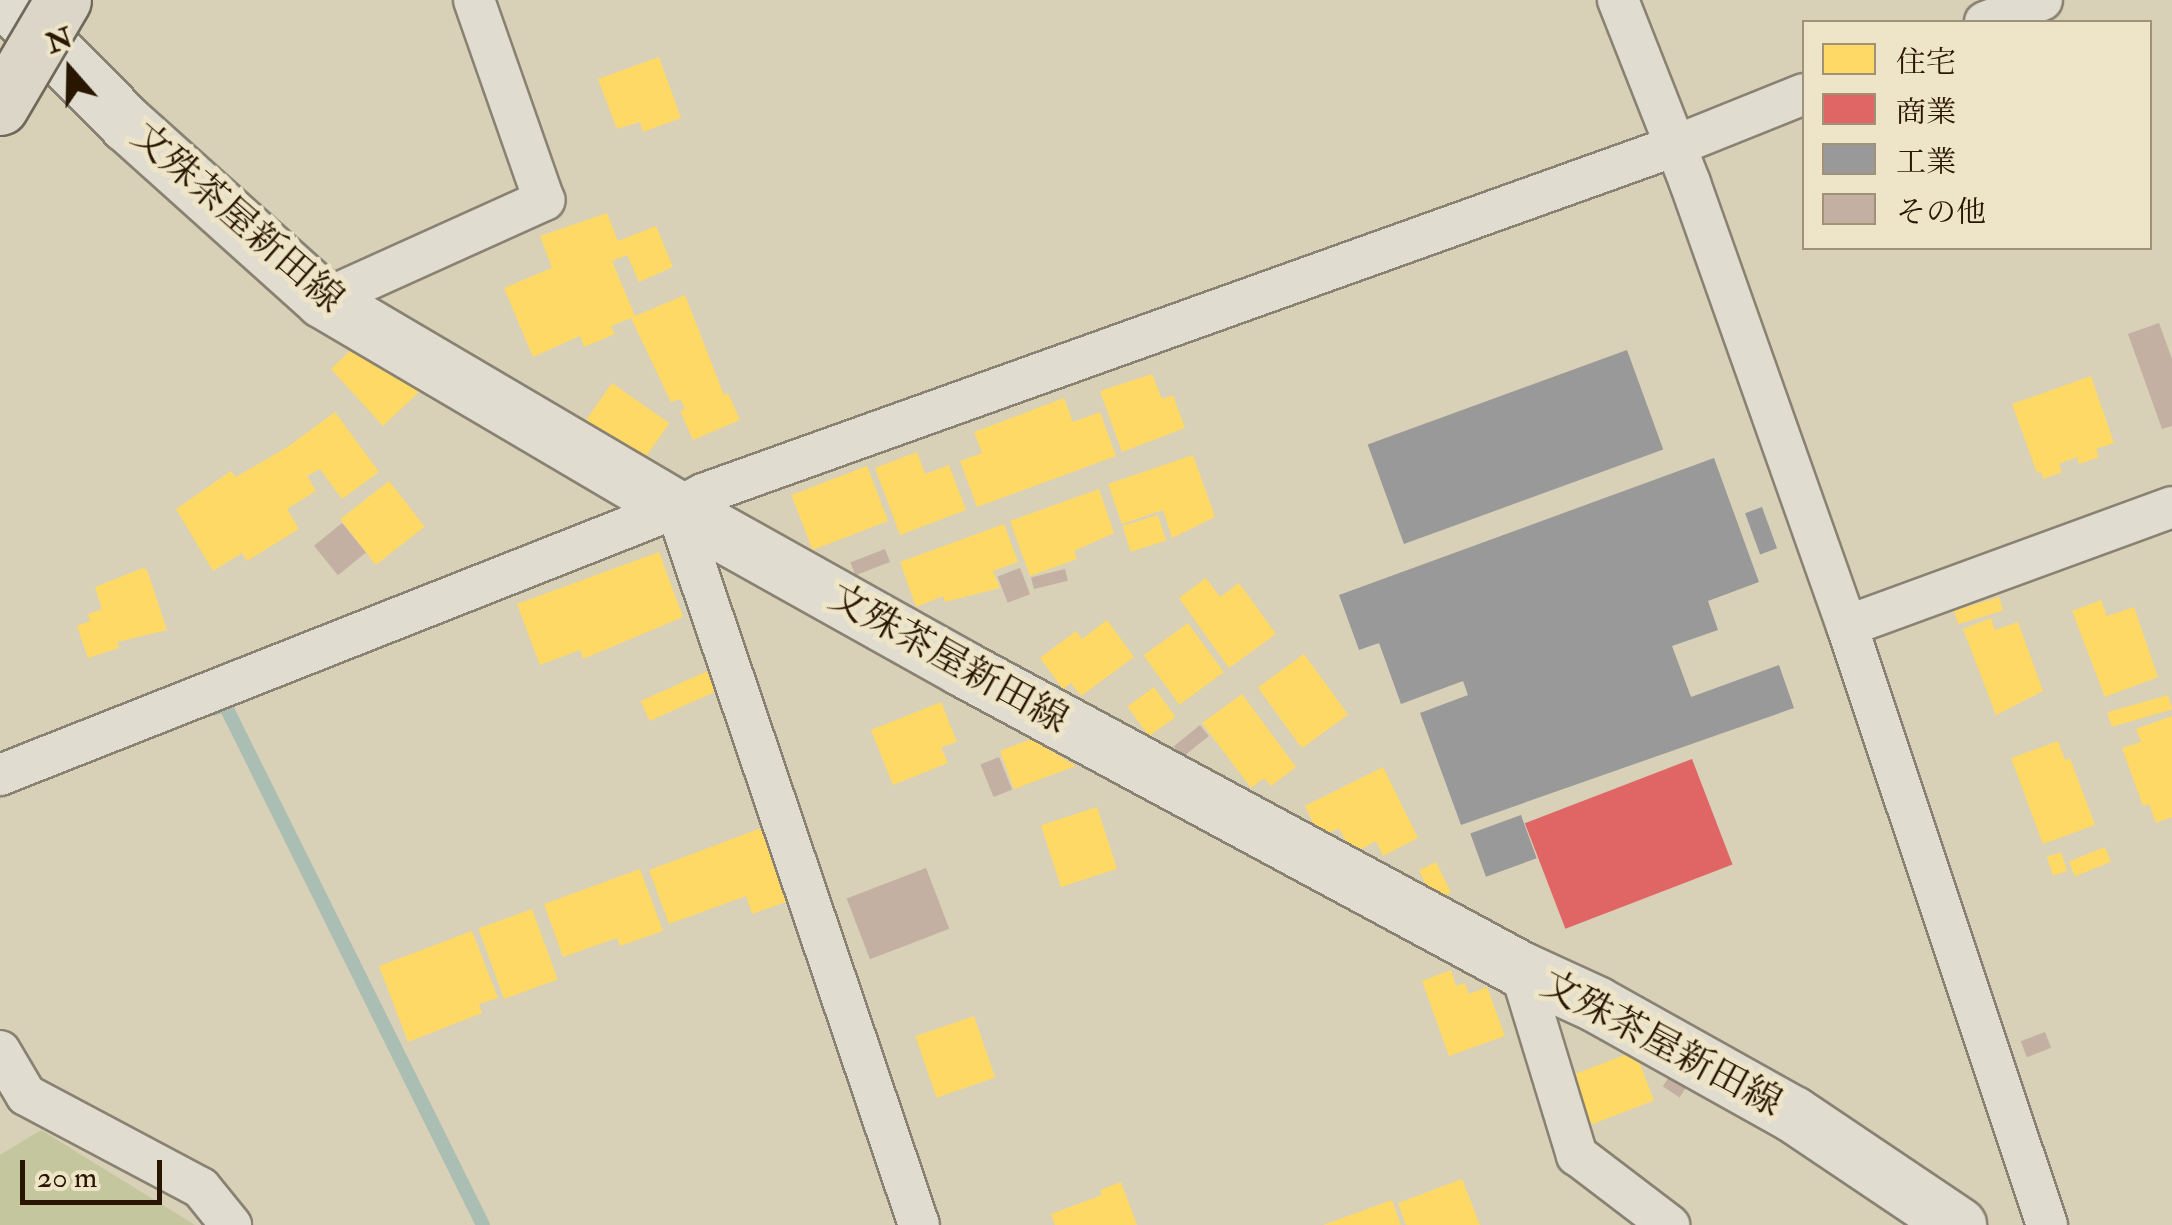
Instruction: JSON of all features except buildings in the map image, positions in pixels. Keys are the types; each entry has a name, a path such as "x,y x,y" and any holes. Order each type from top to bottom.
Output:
{"highway":[{"path":"0,108 63,0"}],"main road":[{"name":"文殊茶屋新田線","path":"5,0 127,124 324,300 676,508 1520,969 1596,1004 1792,1114 1958,1225"}],"street":[{"path":"324,300 544,200 474,0"},
{"path":"1618,0 1672,147 1690,183 1847,626 2047,1225"},
{"path":"1991,20 2042,0"},
{"path":"0,774 676,508 703,494 1672,147 1802,95"},
{"path":"1847,626 2172,506"},
{"path":"676,508 919,1225"},
{"path":"1520,969 1577,1156 1670,1225"},
{"path":"0,1051 26,1096 201,1188 231,1225"}],"green space":[{"path":"41,1130 195,1225 0,1225 0,1155"}],"waterway":[{"path":"212,709 225,705 483,1225"}]}
